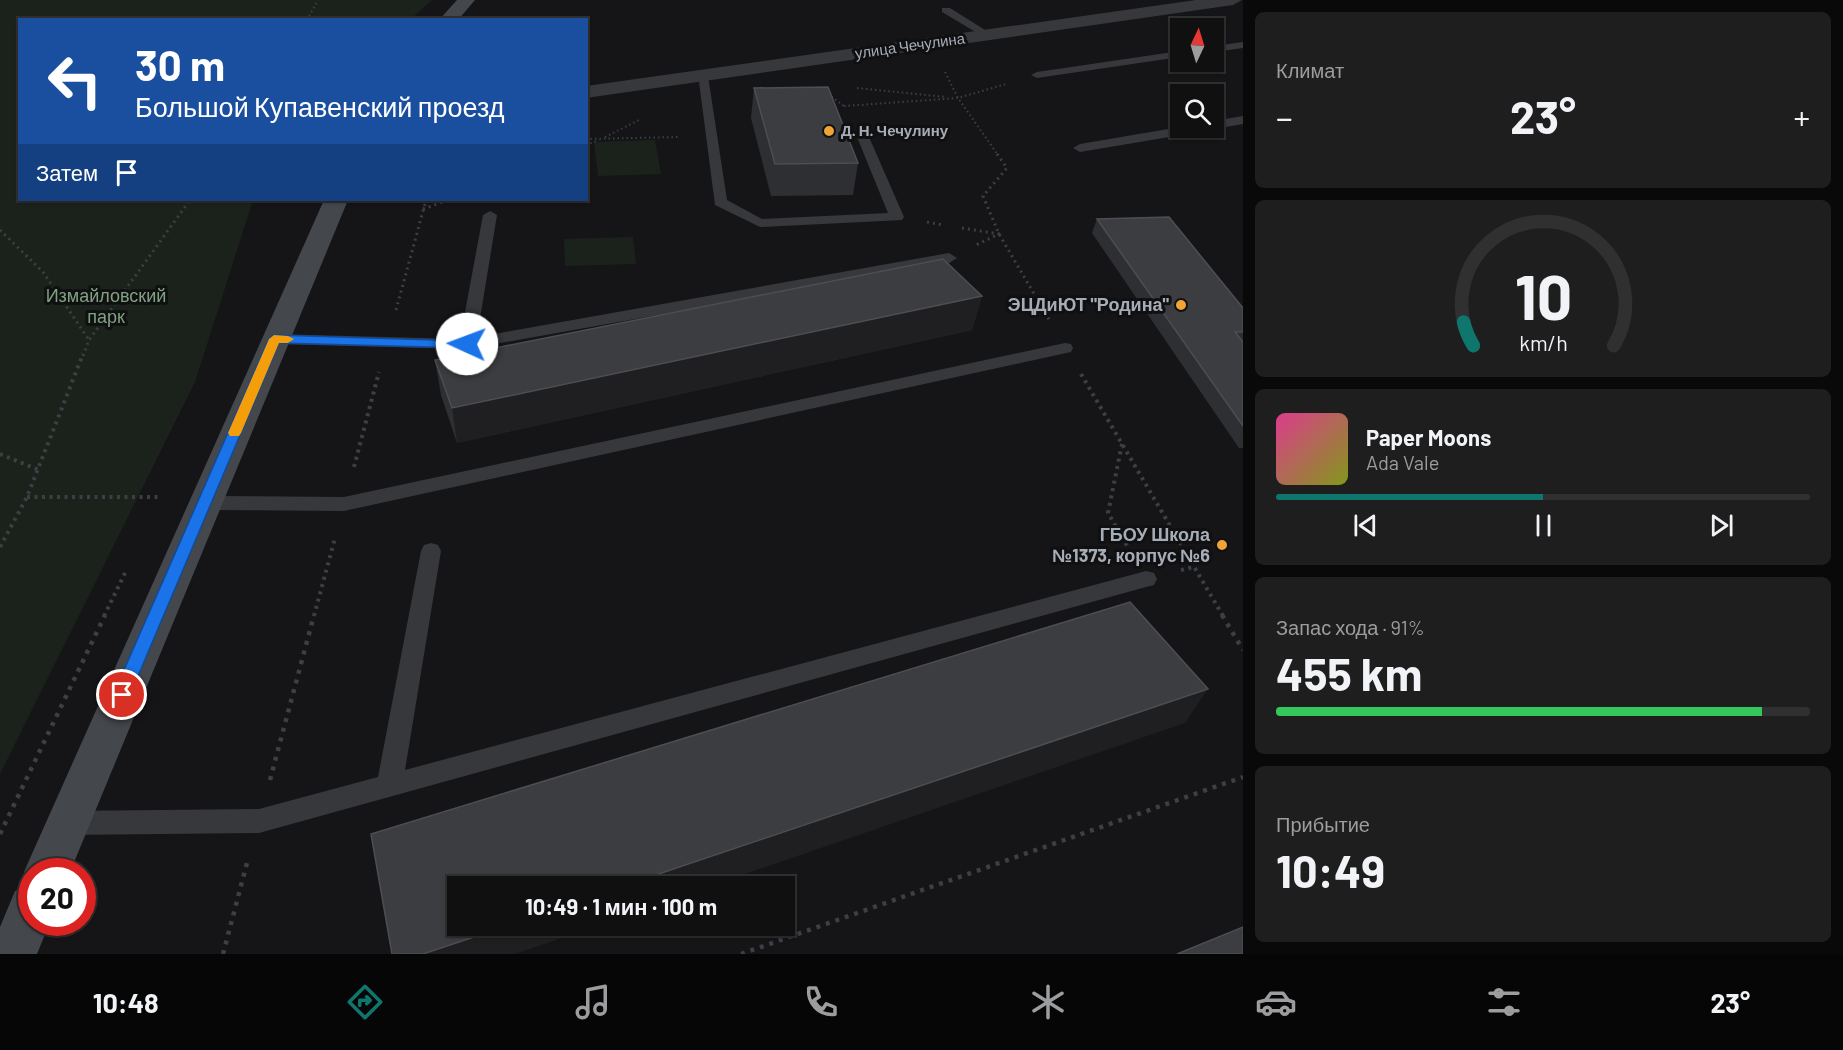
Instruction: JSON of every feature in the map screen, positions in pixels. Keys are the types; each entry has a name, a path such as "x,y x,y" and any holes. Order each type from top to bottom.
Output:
{"main road":[{"path":"450,18 466,0"},
{"path":"52,858 274,339 336,201"},
{"path":"13,954 20,936"}],"street":[{"name":"улица Чечулина","path":"588,92 1233,0"}],"lane":[{"path":"946,10 988,35"},
{"path":"1224,48 1243,45"},
{"path":"1037,75 1170,55"},
{"path":"702,76 720,202 760,223 897,217 863,137"},
{"path":"1224,123 1243,120"},
{"path":"1080,148 1170,133"},
{"path":"467,344 490,215"},
{"path":"274,339 467,344 949,258"},
{"path":"204,503 344,504 1065,348"},
{"path":"389,786 430,551"},
{"path":"66,823 259,821 1146,579"}],"path":[{"path":"307,18 318,0"},
{"path":"844,106 958,98 1037,75"},
{"path":"947,76 951,83"},
{"path":"852,87 958,98"},
{"path":"825,91 844,106 863,137"},
{"path":"588,139 710,136"},
{"path":"0,547 39,470 89,340 189,201"},
{"path":"223,954 426,201"},
{"path":"423,209 445,201"},
{"path":"0,230 44,272 89,340"},
{"path":"1122,444 1108,513 1146,579"},
{"path":"0,454 39,470"},
{"path":"27,497 160,497"},
{"path":"1182,570 1194,567"},
{"path":"0,834 127,569"},
{"path":"741,954 1243,777"}],"green space":[{"name":"Измайловский парк","path":"0,0 432,0 412,18 18,18 18,201 253,201 195,382 0,774"},
{"path":"655,140 661,174 598,176 594,142"},
{"path":"633,237 636,264 565,266 564,239"}],"building":[{"path":"828,87 858,163 775,164 754,88"},
{"name":"ЭЦДиЮТ \"Родина\"","path":"1169,217 1243,308 1243,332 1235,332 1243,342 1243,426 1097,219"},
{"path":"943,259 982,296 452,408 435,360"},
{"path":"1130,602 1208,689 653,876 447,876 447,936 477,936 423,954 392,954 371,834"},
{"path":"1243,927 1243,954 1177,954"}],"slow traffic":[{"path":"234,433 274,339 288,339"}],"place":[{"name":"Д. Н. Чечулину","path":"829,131"},
{"name":"ЭЦДиЮТ \"Родина\"","path":"1181,305"},
{"name":"ГБОУ Школа №1373, корпус №6","path":"1222,545"}],"route":[{"path":"122,695 274,339 467,344"}]}
